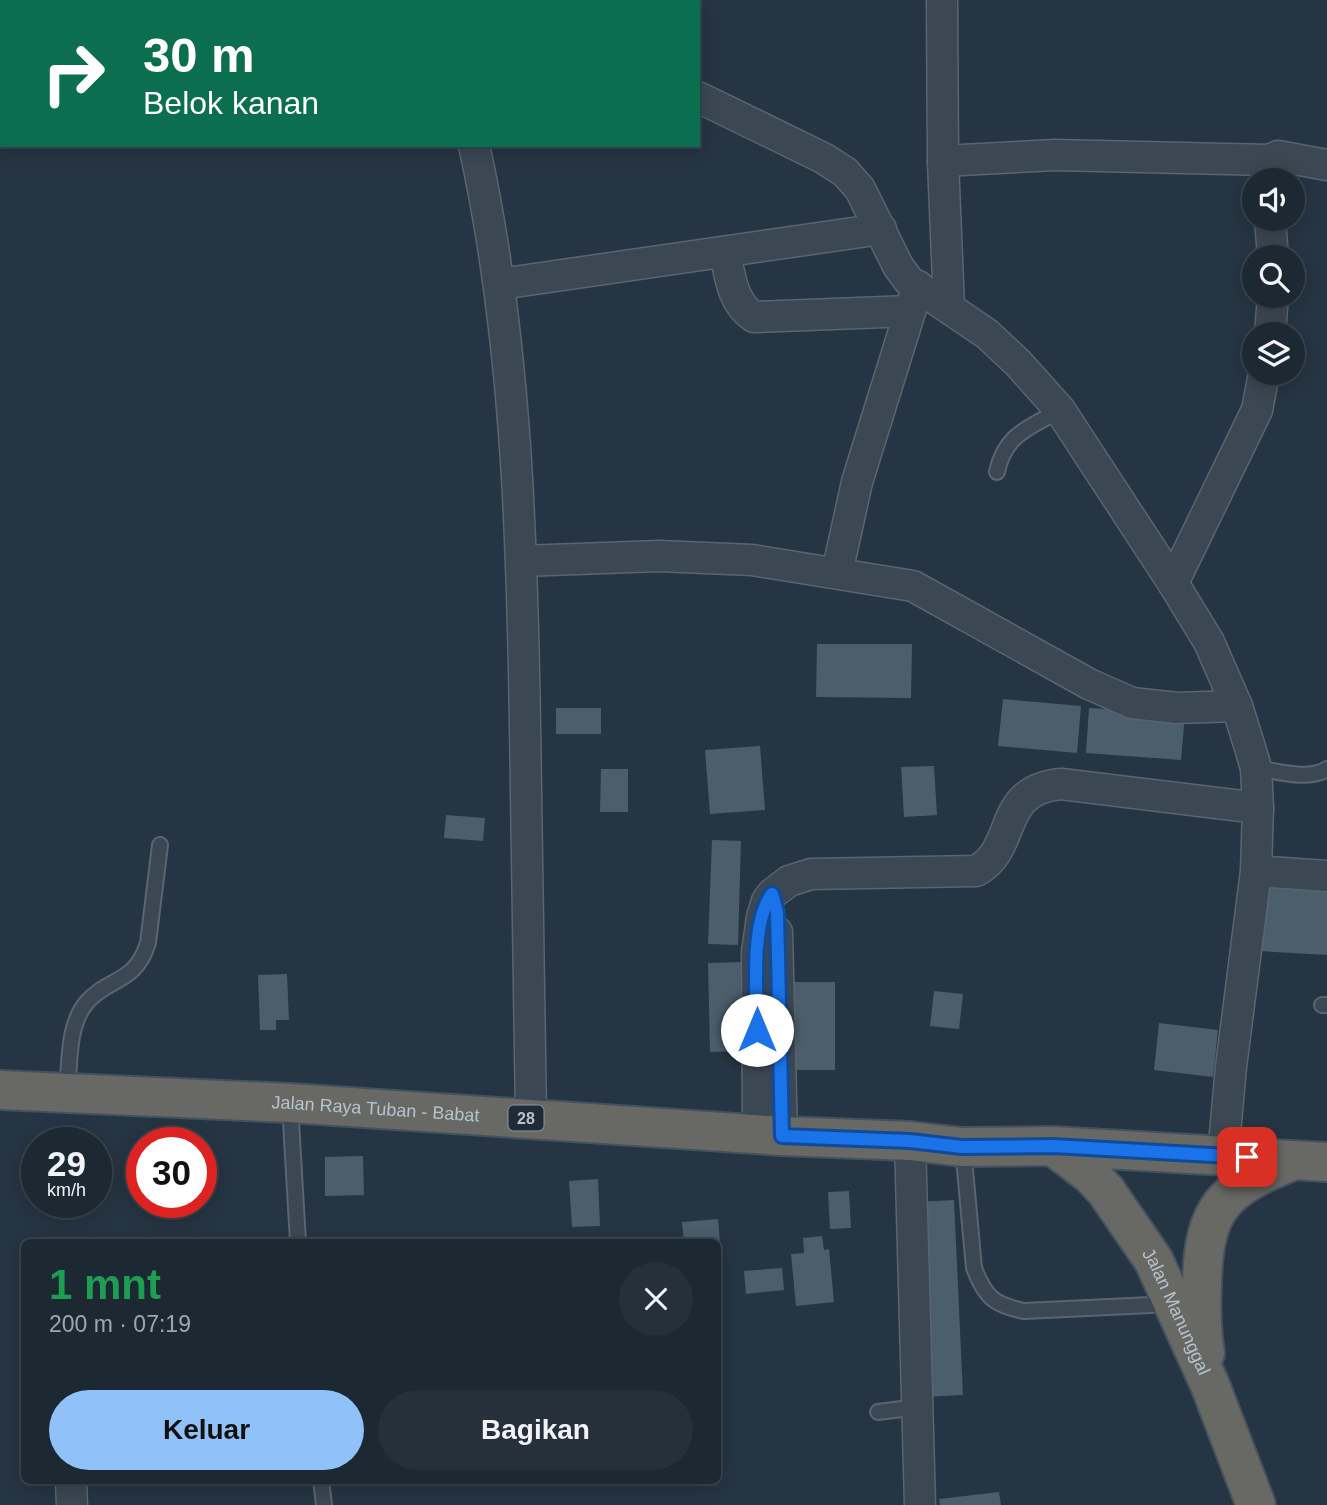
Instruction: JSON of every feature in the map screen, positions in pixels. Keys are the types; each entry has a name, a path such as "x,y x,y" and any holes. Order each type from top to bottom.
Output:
{"highway":[{"name":"Jalan Raya Tuban - Babat","path":"0,1090 290,1103 770,1135 910,1141 962,1147 1053,1146 1223,1155"},
{"name":"Jalan Manunggal","path":"1053,1146 1091,1175 1120,1209 1154,1261 1210,1385 1256,1505"},
{"name":"28","path":"1223,1155 1311,1161"},
{"path":"1210,1385 1204,1347 1202,1291 1204,1247 1209,1225 1227,1199 1252,1178 1311,1161"}],"street":[{"path":"942,0 943,161 949,307"},
{"path":"700,98 823,158 845,172 860,190 898,266 909,281 914,298 857,482 837,573"},
{"path":"474,147 500,284 522,561 531,1118"},
{"path":"943,161 1055,155 1242,168"},
{"path":"1270,168 1278,156 1327,165"},
{"path":"500,284 881,229"},
{"path":"724,252 736,299 743,310 754,317 914,298 949,307 987,334 1018,363 1060,410 1209,642 1237,706 1256,768 1258,808 1256,871 1231,1067 1223,1155"},
{"path":"1173,583 1257,410 1262,385"},
{"path":"522,561 659,556 752,560 913,586 1089,684 1132,703 1177,708 1237,706"},
{"path":"770,1135 757,952 763,911 772,894 789,881 811,874 976,871 994,856 1011,816 1023,799 1045,786 1061,784 1258,808"},
{"path":"1256,871 1327,876"},
{"path":"910,1141 920,1505"},
{"path":"71,1484 72,1505"}],"lane":[{"path":"997,472 1001,452 1009,443 1060,410"},
{"path":"1256,768 1307,775 1327,769"},
{"path":"67,1093 74,1027 79,1014 88,1001 132,971 143,959 148,943 160,845"},
{"path":"290,1103 298,1239"},
{"path":"962,1147 974,1268 989,1297 1002,1307 1024,1311 1174,1304"},
{"path":"878,1412 918,1407"},
{"path":"321,1484 324,1505"}],"building":[{"path":"817,644 912,644 911,698 816,697"},
{"path":"1003,699 1081,706 1077,753 998,746"},
{"path":"556,708 601,708 601,734 556,734"},
{"path":"1089,708 1185,714 1181,760 1086,753"},
{"path":"760,746 765,810 710,814 705,750"},
{"path":"934,766 937,815 904,817 901,767"},
{"path":"601,769 628,769 628,812 600,812"},
{"path":"446,815 485,818 483,841 444,838"},
{"path":"712,840 741,841 738,945 708,944"},
{"path":"1269,879 1327,887 1327,955 1259,951"},
{"path":"743,962 743,1051 710,1052 708,963"},
{"path":"287,974 289,1020 276,1020 276,1030 260,1030 258,975"},
{"path":"787,982 835,982 835,1070 787,1070"},
{"path":"934,991 963,994 959,1029 930,1026"},
{"path":"1159,1023 1218,1030 1213,1077 1154,1070"},
{"path":"363,1156 364,1195 325,1196 325,1157"},
{"path":"598,1179 600,1226 572,1227 569,1181"},
{"path":"849,1191 851,1228 830,1229 828,1192"},
{"path":"954,1200 963,1395 923,1397 915,1202"},
{"path":"718,1219 720,1239 684,1239 682,1222"},
{"path":"822,1236 824,1250 829,1249 834,1302 796,1306 791,1254 804,1253 803,1238"},
{"path":"426,1237 426,1239 395,1239"},
{"path":"782,1268 784,1290 746,1294 744,1271"},
{"path":"999,1492 1001,1505 940,1505 939,1499"}],"route":[{"path":"757,1030 757,952 763,911 772,894 777,912 782,1136 910,1141 962,1147 1053,1146 1247,1157"}]}
